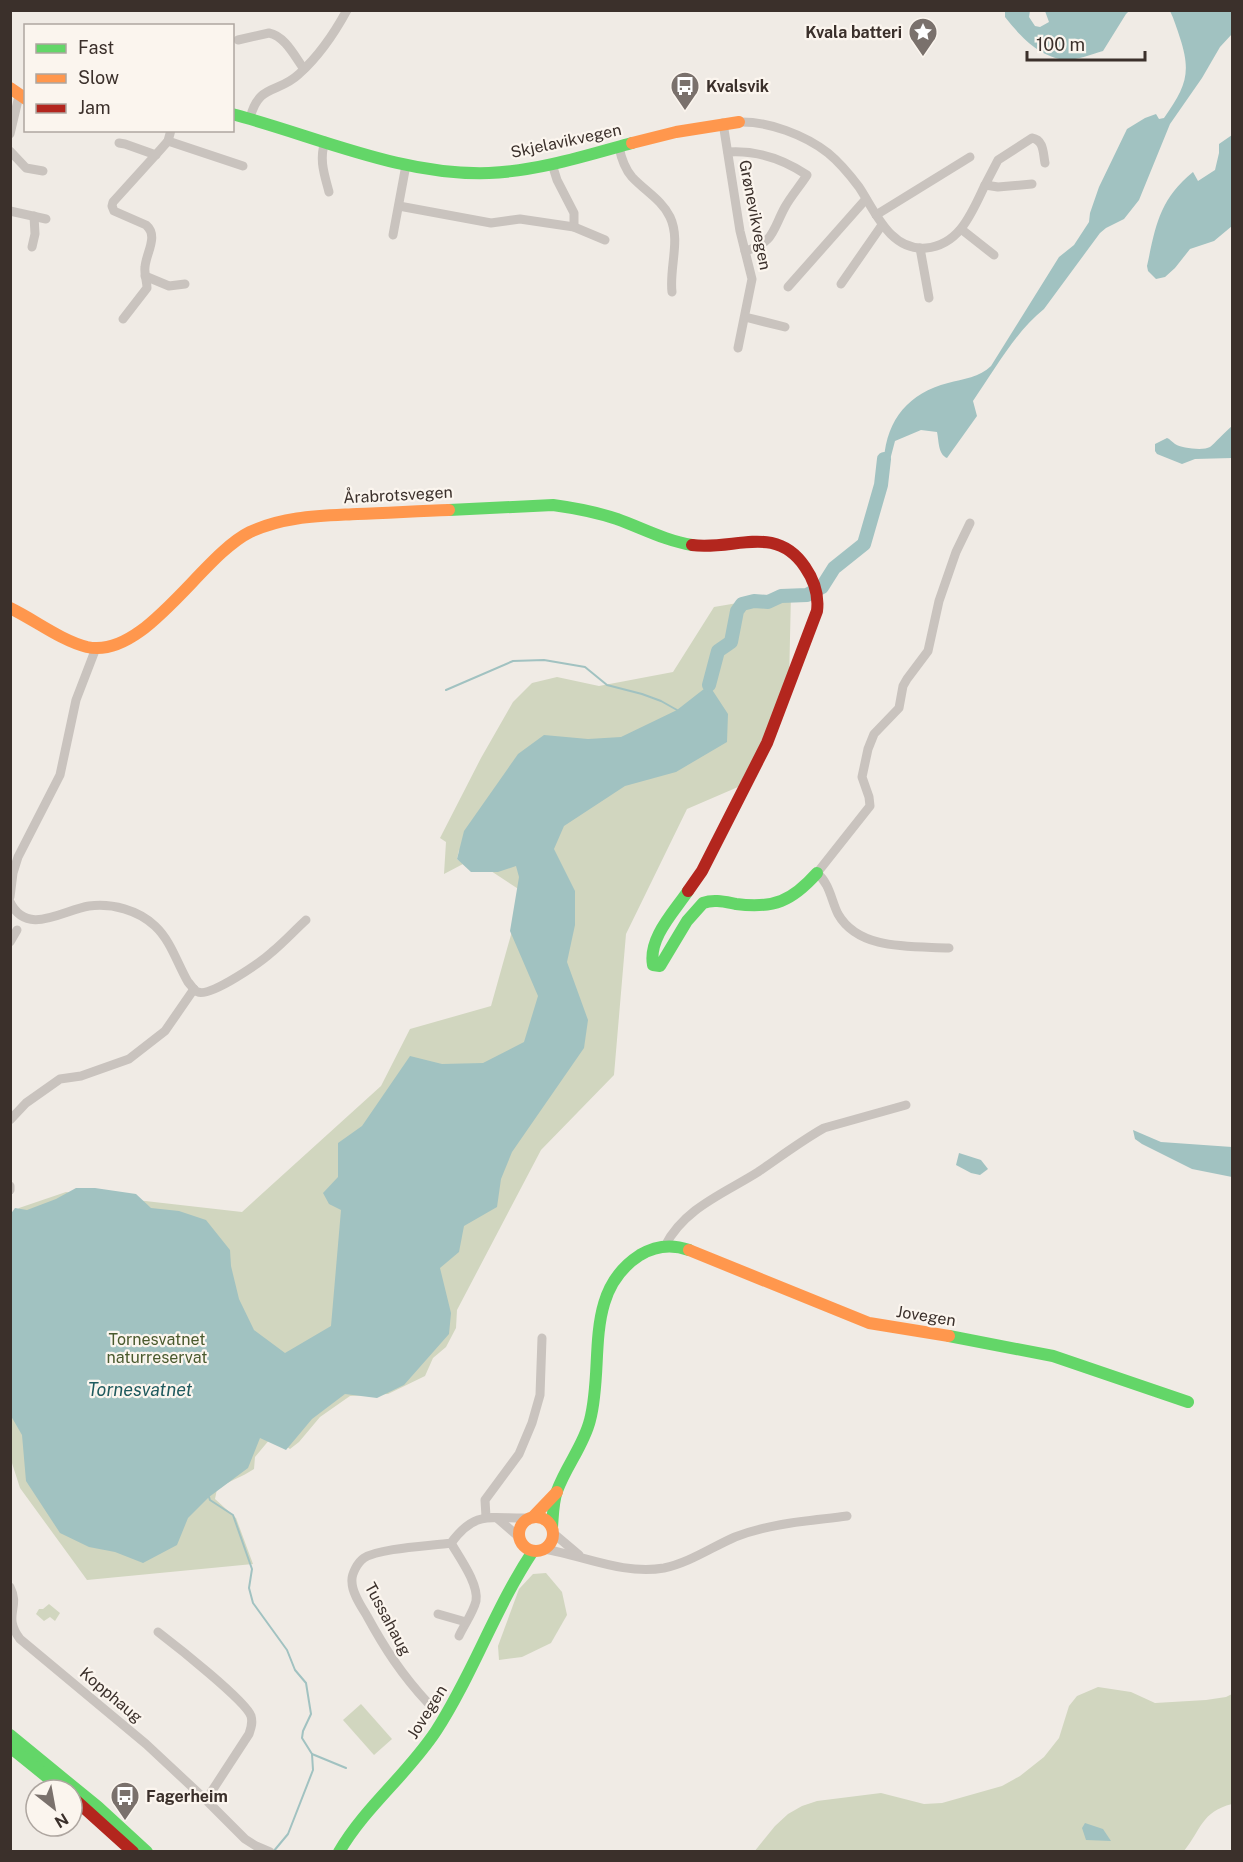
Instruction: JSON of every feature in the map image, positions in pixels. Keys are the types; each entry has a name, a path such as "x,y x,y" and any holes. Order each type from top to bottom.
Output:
{"street":[{"path":"250,118 254,104 262,94 292,80 304,69 333,36 347,10"},
{"path":"238,40 273,33 282,40 304,69"},
{"path":"10,134 18,94"},
{"name":"Skjelavikvegen","path":"234,114 365,155 406,165 481,173 552,164 694,127 754,122 808,141 828,153 846,171 882,225 899,241 920,249"},
{"name":"Grønevikvegen","path":"723,123 752,279 738,348"},
{"path":"123,319 145,292 147,283 145,265 153,238 152,232 146,225 118,214 112,206 117,197 168,141 170,132"},
{"path":"928,298 920,249 937,247 955,237 996,162 1032,138 1041,143 1045,164"},
{"path":"168,141 243,166"},
{"path":"325,141 322,165 329,192"},
{"path":"119,143 156,155"},
{"path":"619,147 621,157 631,176 664,207 671,219 674,231 672,291"},
{"path":"10,151 26,168 43,171"},
{"path":"728,152 747,152 771,157 788,163 807,175 785,207 771,238 764,244 745,251"},
{"path":"876,215 970,157"},
{"path":"552,164 557,180 574,213 574,226"},
{"path":"393,235 406,165"},
{"path":"985,185 998,187 1032,184"},
{"path":"788,287 866,199"},
{"path":"399,206 491,223 520,219 574,226 605,240"},
{"path":"10,211 46,219"},
{"path":"32,247 35,234 34,216"},
{"path":"841,284 882,225"},
{"path":"961,229 994,255"},
{"path":"145,276 169,286 184,284"},
{"path":"745,317 785,327"},
{"name":"Årabrotsvegen","path":"96,648 110,648 136,635 215,557 239,538 275,523 297,517 524,505 577,507 627,522 681,544 774,542 793,551 800,558 815,585 818,599 815,618 767,743 702,871 657,937 651,954 653,965 660,966 693,913 702,904 717,901 753,907 772,905 790,899 804,889 817,873"},
{"path":"949,948 877,942 857,935 838,914 827,885 817,873 870,806 862,777 868,749 874,734 899,708 903,686 928,651 939,602 956,552 970,523"},
{"path":"10,608 76,643 96,648 76,700 60,775 18,857 10,900 17,912 29,920 45,919 91,906 116,907 134,913 153,924 166,939 182,972 198,992 209,992 256,964 306,920"},
{"path":"10,942 17,930"},
{"path":"10,1120 26,1103 60,1079 81,1076 129,1059 165,1031 194,989"},
{"path":"530,1546 550,1543 557,1492 590,1421 594,1393 597,1328 603,1303 616,1278 625,1268 648,1251 665,1246 679,1225 705,1202 752,1176 812,1135 824,1128 906,1105"},
{"name":"Jovegen","path":"665,1246 686,1249 869,1323 1001,1344 1053,1356 1188,1402"},
{"path":"486,1517 486,1500 519,1454 532,1423 540,1395 542,1338"},
{"path":"530,1546 520,1526 557,1492"},
{"path":"497,1518 530,1546 616,1567 634,1569 664,1568 757,1530 803,1521 847,1516"},
{"path":"459,1636 476,1599 473,1583 451,1543 464,1527 486,1517 544,1518 552,1530 581,1557"},
{"name":"Tussahaug","path":"428,1702 406,1679 388,1654 357,1598 352,1581 358,1563 366,1557 451,1543"},
{"name":"Jovegen","path":"339,1851 360,1818 404,1773 436,1732 455,1701 530,1546"},
{"name":"Kopphaug","path":"10,1587 13,1592 11,1626 20,1639 146,1744 245,1839 270,1851"},
{"path":"438,1614 466,1622"},
{"path":"158,1632 238,1700 252,1717 249,1734 206,1800"},
{"path":"10,1735 98,1807 147,1851"},
{"path":"10,1747 48,1778"},
{"path":"84,1808 133,1851"}],"green space":[{"name":"Tornesvatnet","path":"791,594 789,682 768,739 738,787 687,809 626,934 614,1075 541,1150 457,1310 456,1328 446,1347 433,1358 425,1376 388,1394 350,1396 320,1417 290,1449 274,1438 270,1439 255,1457 254,1469 217,1489 215,1499 236,1518 253,1564 87,1580 20,1488 11,1460 11,1217 19,1208 66,1192 242,1212 381,1086 410,1029 491,1006 523,892 459,850 457,859 463,864 444,874 446,842 440,838 513,702 532,683 557,677 599,686 673,672 714,607"},
{"path":"546,1573 562,1592 567,1615 551,1643 522,1657 499,1660 498,1646 519,1589 533,1574"},
{"path":"49,1604 60,1613 55,1621 50,1617 44,1621 36,1614 39,1609"},
{"path":"1098,1687 1131,1692 1155,1703 1206,1700 1232,1694 1232,1804 1222,1807 1208,1817 1184,1851 754,1852 788,1814 817,1801 881,1793 924,1804 942,1803 1002,1786 1020,1776 1044,1757 1059,1738 1069,1706 1077,1696"},
{"path":"361,1704 392,1739 374,1755 343,1720"}],"water":[{"path":"1005,11 1030,11 1029,17 1035,26 1040,27 1049,22 1045,11 1129,11 1103,51 1066,60 1047,55 1031,44 1005,17"},
{"path":"1170,11 1232,11 1232,34 1220,47 1170,124 1139,200 1124,219 1100,233 1044,309 1014,340 973,401 977,416 947,458 940,450 937,432 921,430 895,441 890,460 884,459 886,445 895,420 911,401 934,387 977,375 991,366 1059,257 1074,245 1089,222 1099,187 1127,129 1156,114 1159,119 1164,118 1177,98 1184,80 1186,61"},
{"path":"1232,135 1232,226 1214,241 1190,249 1165,277 1156,279 1148,271 1147,266 1157,226 1166,203 1193,172 1198,181 1215,170 1219,144"},
{"path":"1232,426 1232,458 1195,459 1182,464 1157,454 1155,451 1155,444 1167,438 1182,447 1207,448"},
{"name":"Tornesvatnet","path":"709,685 728,714 727,742 676,772 625,786 564,826 554,849 575,891 575,925 567,962 588,1020 584,1048 512,1152 501,1179 497,1207 464,1226 459,1252 440,1268 451,1313 449,1334 404,1385 377,1398 345,1394 312,1419 286,1450 260,1438 248,1468 209,1497 188,1518 177,1545 143,1563 115,1552 89,1547 60,1533 26,1481 22,1435 11,1416 10,1215 15,1208 27,1210 56,1199 76,1188 95,1188 136,1194 151,1208 179,1211 206,1220 230,1250 231,1266 239,1299 254,1330 285,1353 331,1326 341,1210 329,1204 323,1193 338,1177 338,1143 362,1126 410,1056 442,1064 483,1063 524,1042 538,996 510,931 519,877 516,866 498,872 471,872 457,859 464,831 518,754 544,735 588,739 621,737 677,710"},
{"path":"1133,1130 1161,1142 1232,1147 1232,1177 1192,1169 1142,1144 1135,1139"},
{"path":"959,1153 981,1160 988,1169 980,1175 956,1165"},
{"path":"1085,1823 1103,1829 1111,1841 1086,1840 1082,1828"}],"waterway":[{"path":"709,685 718,651 731,642 737,611 742,604 754,601 768,602 781,596 807,595 822,587 834,568 864,544 881,485 884,459"},
{"path":"446,690 513,661 544,660 585,667 607,685 642,694 677,710"},
{"path":"209,1497 233,1515 252,1569 249,1588 253,1603 287,1650 295,1670 306,1683 311,1714 302,1738 312,1754 313,1770 288,1834 273,1852"},
{"path":"312,1754 346,1768"}],"traffic: fast":[{"path":"234,115 359,153 424,168 456,172 507,172 561,162 632,143"},
{"path":"449,510 561,506 609,517 692,545"},
{"path":"688,891 658,935 652,955 653,965 660,966 687,921 703,903 715,901 749,905 772,904 799,890 817,873"},
{"path":"552,1527 557,1491 584,1438 590,1420 599,1330 610,1289 622,1270 646,1252 670,1247 689,1250"},
{"path":"949,1336 1053,1356 1188,1402"},
{"path":"339,1852 361,1820 425,1747 436,1731 507,1595 533,1551"},
{"path":"10,1735 98,1807 147,1852"},
{"path":"10,1747 48,1778"}],"traffic: slow":[{"path":"10,88 24,98"},
{"path":"632,143 676,132 739,122"},
{"path":"10,608 77,644 87,647 109,647 130,638 151,623 231,544 250,532 276,523 316,516 449,510"},
{"path":"689,1250 869,1323 949,1336"},
{"path":"533,1517 557,1492"},
{"path":"536,1517 548,1522 553,1534 548,1546 536,1551 524,1546 519,1534 524,1522 536,1517"}],"traffic: jam":[{"path":"688,891 702,871 767,743 817,611 815,588 808,572 793,554 781,546 767,542 692,545"},
{"path":"84,1808 133,1852"}],"place":[{"name":"Kvala batteri","path":"923,58"},
{"name":"Kvalsvik","path":"685,112"},
{"name":"Fagerheim","path":"125,1822"}],"park label":[{"name":"Tornesvatnet naturreservat","path":"157,1348"}]}
